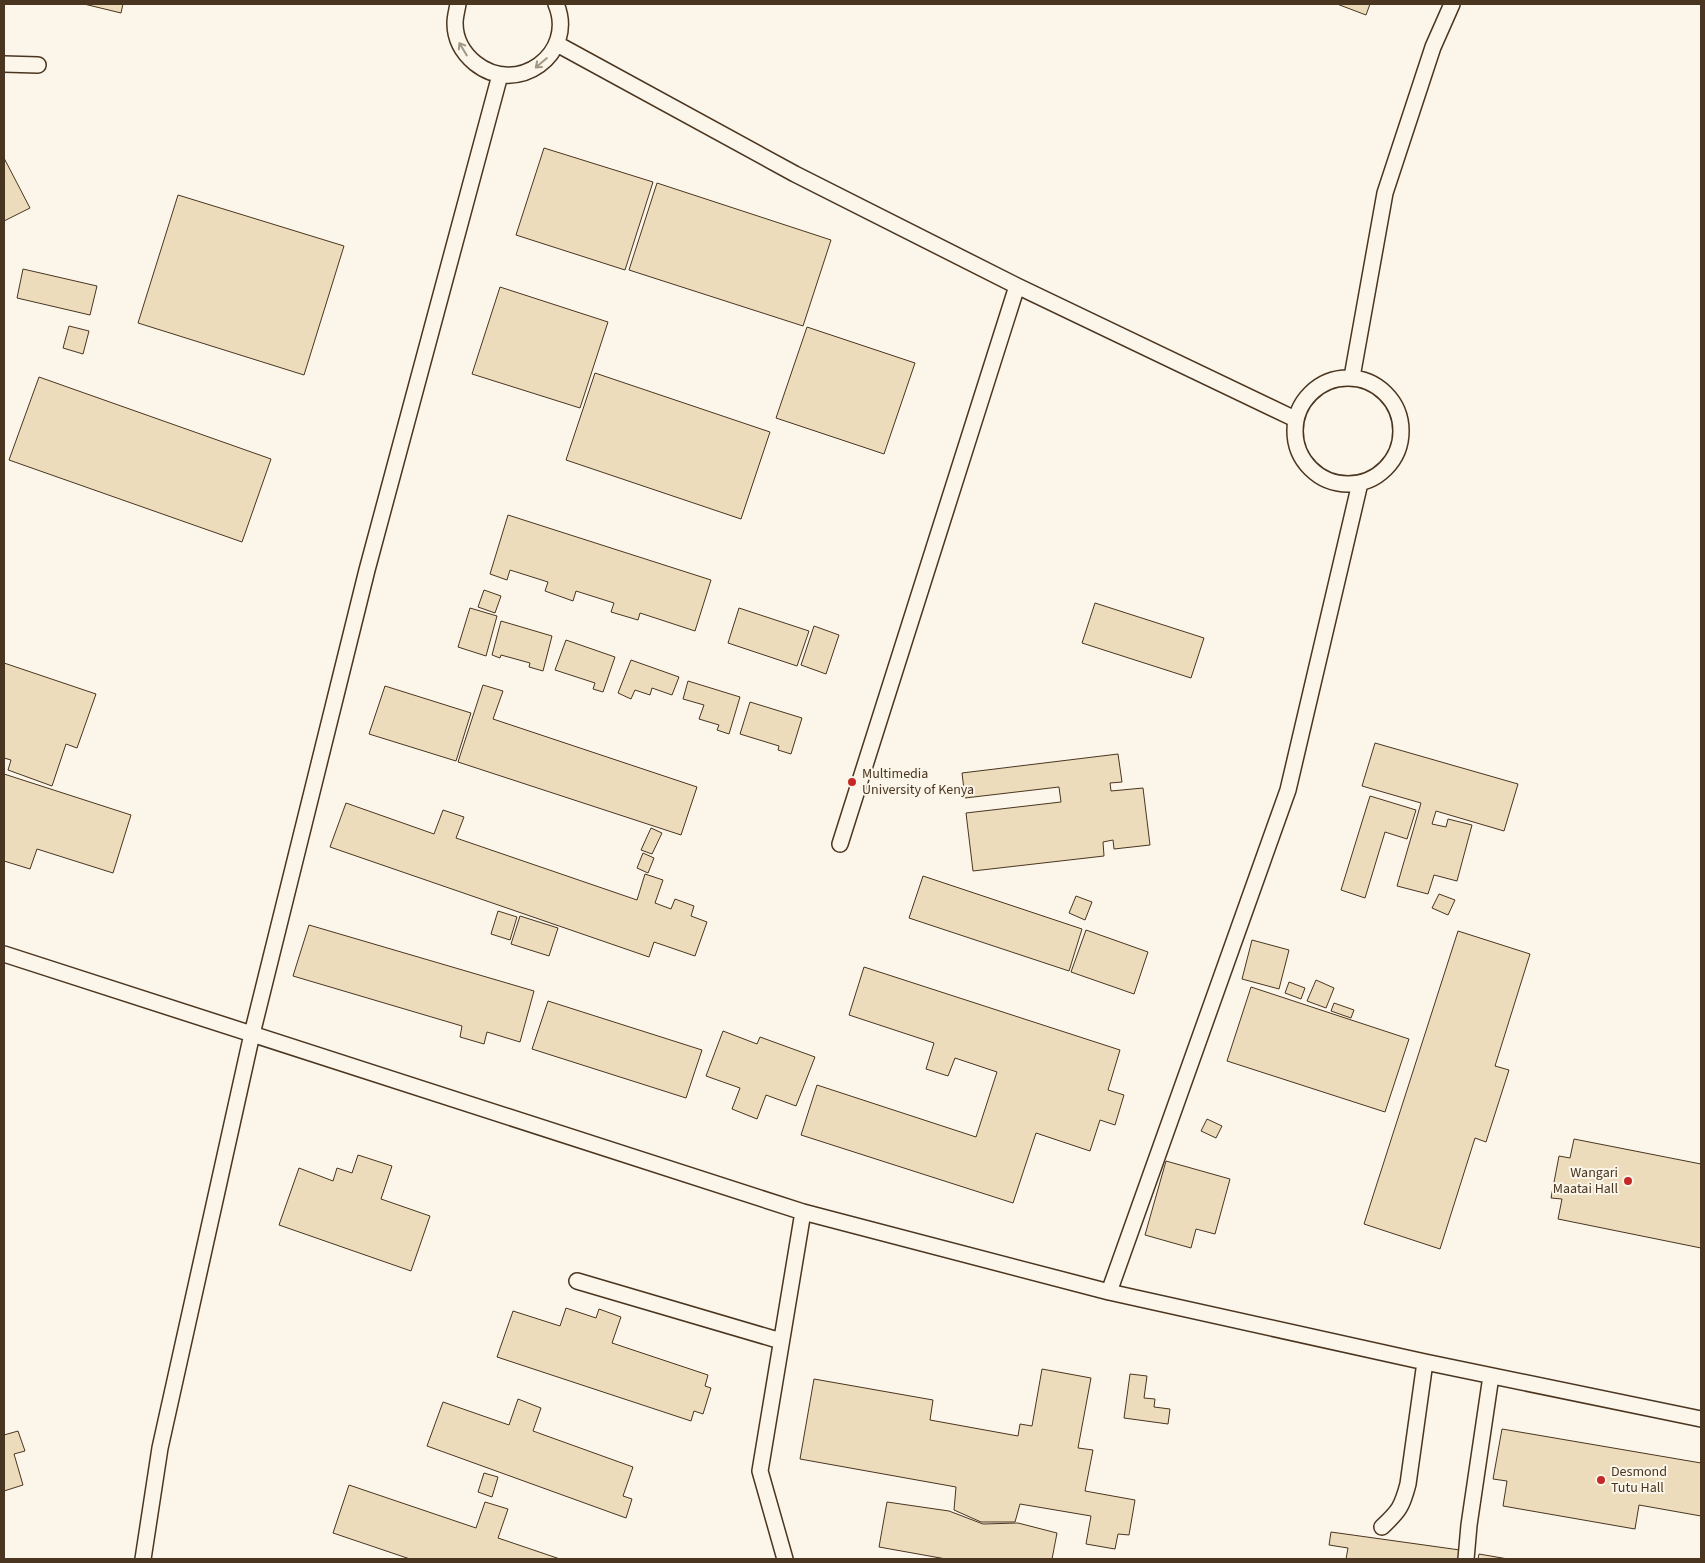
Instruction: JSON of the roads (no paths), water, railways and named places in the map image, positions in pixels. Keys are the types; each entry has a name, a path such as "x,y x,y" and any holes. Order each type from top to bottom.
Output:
{"lane":[{"path":"458,4 455,22 458,41 467,57 482,69 500,76 528,72 539,66 549,56 557,44 561,28 559,11 556,4"},
{"path":"1352,377 1385,193 1433,47 1452,4"},
{"path":"557,44 795,174 1018,286 1295,420"},
{"path":"4,64 38,65"},
{"path":"143,1559 160,1448 252,1034 367,570 500,76"},
{"path":"840,844 1018,286"},
{"path":"1352,377 1370,382 1386,393 1397,408 1402,427 1400,446 1391,463 1377,476 1360,483 1341,484 1324,479 1309,468 1299,453 1294,435 1295,420 1301,405 1310,393 1322,384 1336,378 1352,377"},
{"path":"1109,1292 1288,790 1360,483"},
{"path":"4,954 803,1212 1109,1292 1425,1362 1701,1419"},
{"path":"784,1559 760,1471 803,1212"},
{"path":"577,1281 781,1341"},
{"path":"1382,1527 1399,1511 1404,1502 1425,1362"},
{"path":"1466,1559 1469,1525 1491,1376"}],"place":[{"name":"Multimedia University of Kenya","path":"852,782"},
{"name":"Wangari Maatai Hall","path":"1628,1181"},
{"name":"Desmond Tutu Hall","path":"1601,1480"}]}
